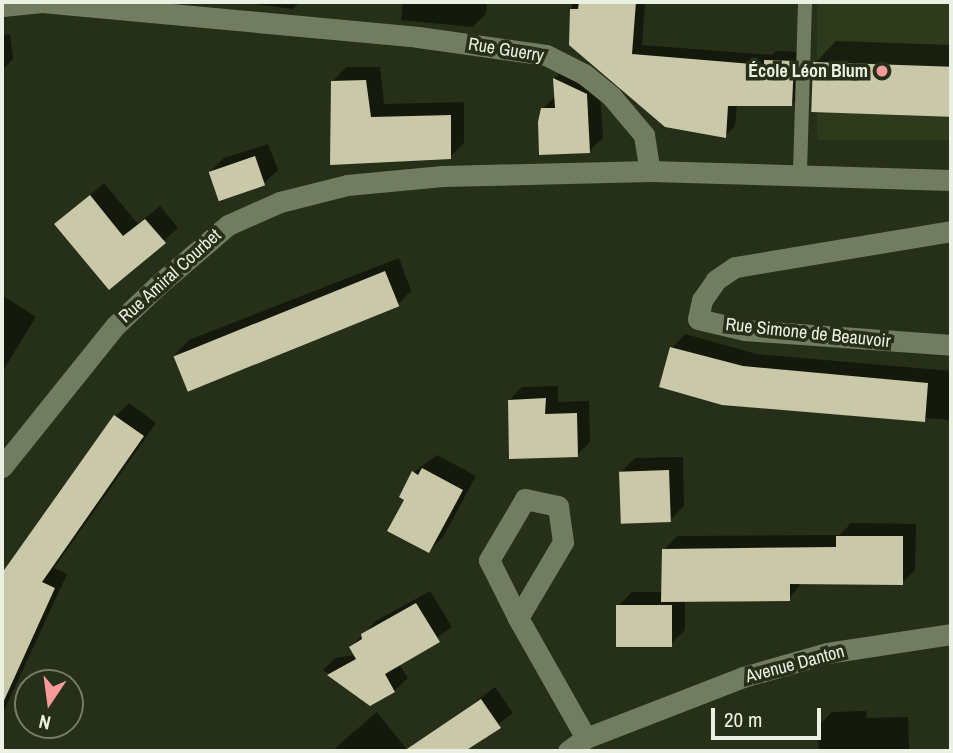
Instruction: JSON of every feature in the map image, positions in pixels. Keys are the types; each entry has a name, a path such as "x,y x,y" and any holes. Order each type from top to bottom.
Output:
{"street":[{"name":"Rue Guerry","path":"2,6 54,3 418,37 546,55 584,74 612,97 644,135 650,171"},
{"path":"650,171 800,172 951,180"},
{"name":"Rue Amiral Courbet","path":"2,467 114,326 228,225 280,202 347,185 443,176 650,171"},
{"name":"Rue Simone de Beauvoir","path":"951,231 735,267 716,280 702,300 698,319 744,330 951,345"},
{"path":"518,618 563,542 558,506 524,499 489,560 518,618 586,738"},
{"name":"Avenue Danton","path":"568,751 586,738 755,674 827,653 951,634"}],"lane":[{"path":"800,172 805,2"}],"shaded area":[{"name":"École Léon Blum","path":"817,2 951,2 951,140 817,140"}],"building":[{"path":"579,2 636,2 632,54 764,65 764,60 794,61 792,106 728,106 726,138 665,127 569,45 570,9 578,9"},
{"path":"813,62 951,67 949,117 811,112"},
{"path":"553,78 587,94 590,153 539,155 538,122 541,108 555,108"},
{"path":"366,80 371,117 451,115 451,159 330,165 331,81"},
{"path":"255,156 265,185 219,201 209,172"},
{"path":"90,195 123,236 145,219 166,243 109,290 54,224"},
{"path":"385,271 399,306 188,392 174,356"},
{"path":"670,347 743,366 928,383 925,422 722,405 659,387"},
{"path":"546,398 545,414 577,413 578,457 509,459 508,400"},
{"path":"114,415 144,436 42,582 55,588 18,669 14,669 14,679 2,705 2,573"},
{"path":"422,468 463,490 429,553 387,531 404,500 399,497 412,471 418,475"},
{"path":"669,470 671,522 621,524 619,472"},
{"path":"836,536 903,536 903,585 790,584 790,601 661,602 662,549 836,547"},
{"path":"416,603 440,642 385,674 395,692 370,706 327,675 356,659 349,647 362,639 361,634"},
{"path":"616,605 672,605 672,647 616,647"},
{"path":"481,699 501,728 465,751 404,751"}],"place":[{"name":"École Léon Blum","path":"882,71"}]}
